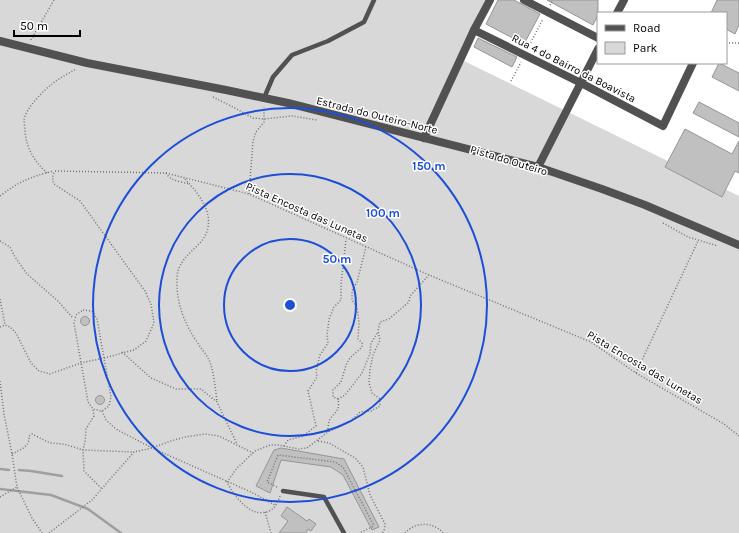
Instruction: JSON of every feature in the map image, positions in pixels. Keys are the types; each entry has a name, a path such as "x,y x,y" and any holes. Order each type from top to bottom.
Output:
{"street":[{"path":"424,138 474,30 490,0"},
{"path":"524,0 597,37"},
{"path":"618,12 624,0"},
{"name":"Rua 4 do Bairro da Boavista","path":"474,30 581,83 663,126 693,64"},
{"name":"Estrada do Outeiro-Norte","path":"0,41 86,63 264,98 538,167 645,205 739,245"},
{"path":"538,167 597,51"}],"lane":[{"path":"264,98 273,77 292,55 328,41 364,22 374,0"},
{"path":"283,490 324,497 344,533"}],"path":[{"path":"26,48 54,0"},
{"path":"511,81 553,0"},
{"path":"727,43 739,43"},
{"path":"48,173 31,153 26,138 24,120 32,104 53,83 86,63"},
{"path":"249,194 253,141 256,132 264,122 264,98"},
{"path":"264,119 292,116 319,120"},
{"path":"0,327 5,325 10,327 16,333 31,363 39,371 50,374 81,362 134,350 146,341 154,323 151,304 145,291 80,201 54,184 53,174 55,171"},
{"name":"Pista Encosta das Lunetas","path":"0,196 24,180 55,171 166,173 249,194 429,275 591,342 636,372 724,424 739,436"},
{"path":"166,173 168,177 190,184"},
{"path":"184,178 204,202 209,221 207,232 197,246 186,256 177,274 177,297 185,323 198,345 210,361 217,402 237,445"},
{"path":"660,221 688,237 724,247"},
{"path":"284,446 288,440 303,436 316,426 308,390 317,377 316,371 320,355 328,343 327,336 329,319 334,307 341,300 341,284 346,238"},
{"path":"0,241 10,247 27,274 49,292 74,319 88,402 93,409 94,416 86,429 83,450 84,471 101,488"},
{"path":"636,372 698,241"},
{"path":"338,399 333,397 333,390 341,382 346,365 350,358 362,347 362,344 358,339 357,307 352,300 352,291 357,282 366,247"},
{"path":"338,399 345,395 362,372 370,354 371,343 378,331 380,322 389,319 409,302 410,296 429,275"},
{"path":"0,299 5,325"},
{"path":"74,319 76,314 83,310 88,310 95,315 111,402 106,410 102,411 93,409"},
{"path":"227,482 237,468 255,451 270,446 307,448 328,432 351,421 360,412 371,411 380,406 380,399 372,393 369,383 373,355 380,340 378,331"},
{"path":"122,352 151,378 176,389 201,388 217,402"},
{"path":"0,380 16,487 32,518 42,533"},
{"path":"328,432 328,423 337,413 339,406 338,399"},
{"path":"102,411 106,420 116,429 152,448 251,492 275,505"},
{"path":"12,454 26,447 29,442 29,436 32,434 50,443 64,444 83,450 134,452 152,448 171,441 205,434 219,436 253,454"},
{"path":"318,441 329,443 355,458 363,467 365,481 370,495 385,524 384,531 382,533"},
{"path":"50,533 92,500 134,452"},
{"path":"227,482 233,494 242,503 257,512 264,512 271,510 283,490 267,482 278,455 335,462 343,467 373,524 372,527 359,533"},
{"path":"0,497 16,487"},
{"path":"264,512 271,533"},
{"path":"405,533 414,526 423,524 433,525 443,533"}],"green space":[{"path":"0,0 491,0 464,61 739,196 739,533 0,533"}],"building":[{"path":"498,0 514,0 540,14 524,44 486,24"},
{"path":"547,0 598,0 597,17 593,25"},
{"path":"717,0 739,0 739,25 735,34 727,30 727,12 711,12"},
{"path":"478,38 517,57 512,67 474,47"},
{"path":"718,64 739,73 739,91 712,77"},
{"path":"699,102 739,123 739,137 693,113"},
{"path":"685,129 732,154 739,141 739,173 735,171 722,197 665,167"},
{"path":"85,316 90,321 85,326 80,321"},
{"path":"100,395 105,400 100,405 95,400"},
{"path":"281,448 344,459 379,527 372,530 343,475 331,467 281,460 270,493 256,486 274,450"},
{"path":"287,507 307,521 309,519 316,524 311,531 308,529 306,533 279,533 288,521 281,516"}],"waterway":[{"path":"0,469 9,470"},
{"path":"19,470 62,476"},
{"path":"0,489 51,495 88,509 121,533"}]}
